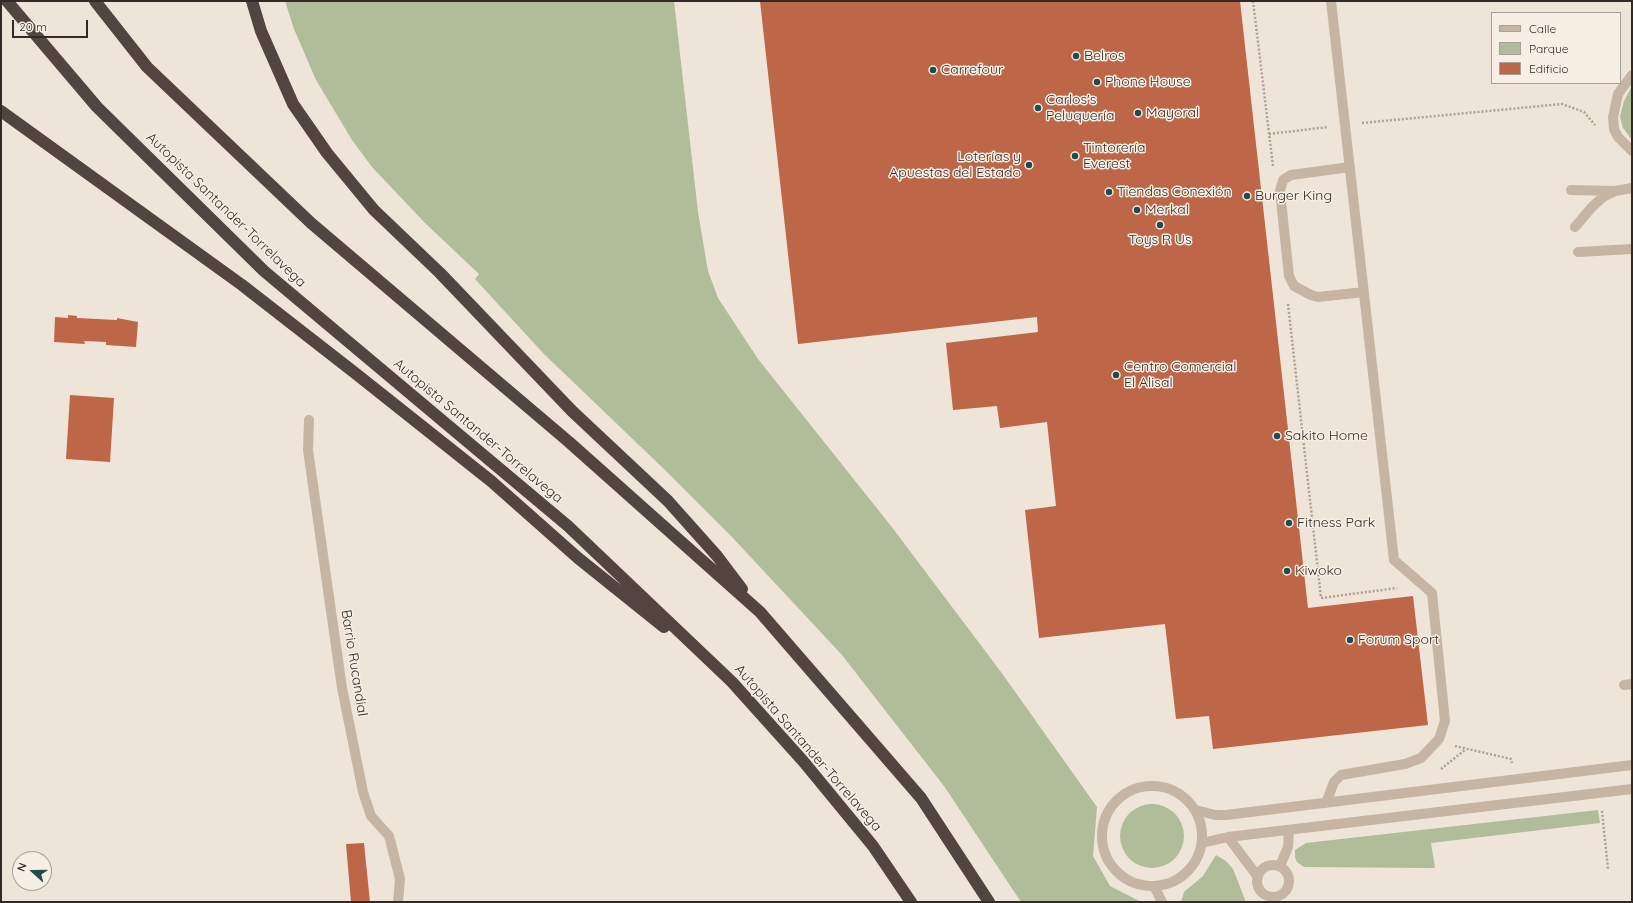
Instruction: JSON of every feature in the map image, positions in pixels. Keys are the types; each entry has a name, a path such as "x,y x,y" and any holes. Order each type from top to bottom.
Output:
{"highway":[{"name":"Autopista Santander-Torrelavega","path":"7,1 97,107 264,270 568,526 732,682 803,761 873,846 911,902"},
{"path":"95,1 147,67 310,223 569,442 760,612"},
{"path":"252,1 264,38 293,104 327,153 374,210 440,273 572,411 668,500 717,556 760,612 921,798 989,902"},
{"path":"1,110 242,285 355,373 491,481 578,558 732,682"}],"street":[{"path":"1326,803 1334,782 1341,775 1411,763 1429,751 1439,739 1445,721 1432,593 1394,560 1331,1"},
{"path":"1632,76 1618,94 1613,116 1614,129 1618,137 1632,151"},
{"path":"1350,167 1291,174 1283,180 1280,191 1289,276 1294,286 1310,295 1318,297 1364,292"},
{"path":"1571,190 1615,191 1632,188"},
{"path":"1576,227 1592,206 1603,197 1615,191"},
{"path":"1578,252 1632,249"},
{"name":"Barrio Rucandial","path":"309,420 308,450 342,688 362,792 372,816 389,836 400,879 398,902"},
{"path":"1196,810 1215,815 1226,815 1632,765"},
{"path":"1152,785 1161,786 1177,792 1196,810 1201,826 1202,843 1193,864 1183,876 1169,883 1154,886 1136,884 1120,875 1109,862 1105,853 1101,835 1103,822 1108,810 1120,796 1135,788 1152,785"},
{"path":"1202,843 1228,837 1289,831 1542,798 1632,789"},
{"path":"1280,866 1288,847 1289,831"},
{"path":"1228,837 1258,876"},
{"path":"1267,866 1280,866 1287,873 1289,882 1286,890 1274,899 1261,890 1258,882 1258,876 1267,866"},
{"path":"1154,886 1162,902"}],"path":[{"path":"1253,1 1273,168"},
{"path":"1269,134 1345,125 1562,104 1584,112 1597,129"},
{"path":"1288,301 1321,598 1399,587"},
{"path":"1439,739 1447,744 1511,759 1513,767"},
{"path":"1437,772 1466,749"},
{"path":"1601,806 1608,869"}],"green space":[{"path":"285,1 674,1 698,212 708,271 718,298 758,359 891,526 1001,672 1097,807 1093,856 1110,886 1141,902 1021,902 944,786 842,655 732,537 665,470 544,354 475,279 479,274 425,223 372,167 352,140 316,80 294,29"},
{"path":"1632,86 1632,140 1623,128 1620,117 1624,101"},
{"path":"1152,804 1164,807 1175,813 1181,824 1184,836 1181,848 1175,859 1164,865 1152,868 1140,865 1129,859 1123,848 1120,836 1123,824 1129,813 1140,807"},
{"path":"1598,810 1600,823 1431,843 1435,868 1304,867 1297,862 1295,857 1295,850 1306,843"},
{"path":"1216,855 1226,861 1233,869 1246,902 1181,902 1184,892 1203,876"}],"building":[{"name":"Centro Comercial El Alisal","path":"760,1 1240,1 1308,608 1413,596 1428,725 1213,749 1209,716 1176,719 1165,624 1039,638 1025,510 1056,506 1047,422 1000,428 997,406 953,410 946,343 1038,332 1037,317 798,344"},
{"path":"68,315 77,316 77,318 117,320 117,318 138,322 136,347 106,345 106,342 84,341 85,344 54,342 55,317 68,318"},
{"path":"70,395 114,398 110,462 66,459"},
{"path":"364,843 370,902 351,902 346,844"}],"place":[{"name":"Belros","path":"1076,56"},
{"name":"Carrefour","path":"933,70"},
{"name":"Phone House","path":"1097,82"},
{"name":"Carlos's Peluquería","path":"1038,108"},
{"name":"Mayoral","path":"1138,113"},
{"name":"Tintorería Everest","path":"1075,156"},
{"name":"Loterías y Apuestas del Estado","path":"1029,165"},
{"name":"Tiendas Conexión","path":"1109,192"},
{"name":"Burger King","path":"1247,196"},
{"name":"Merkal","path":"1137,210"},
{"name":"Toys R Us","path":"1160,225"},
{"name":"Centro Comercial El Alisal","path":"1116,375"},
{"name":"Sakito Home","path":"1277,436"},
{"name":"Fitness Park","path":"1289,523"},
{"name":"Kiwoko","path":"1287,571"},
{"name":"Forum Sport","path":"1350,640"}]}
